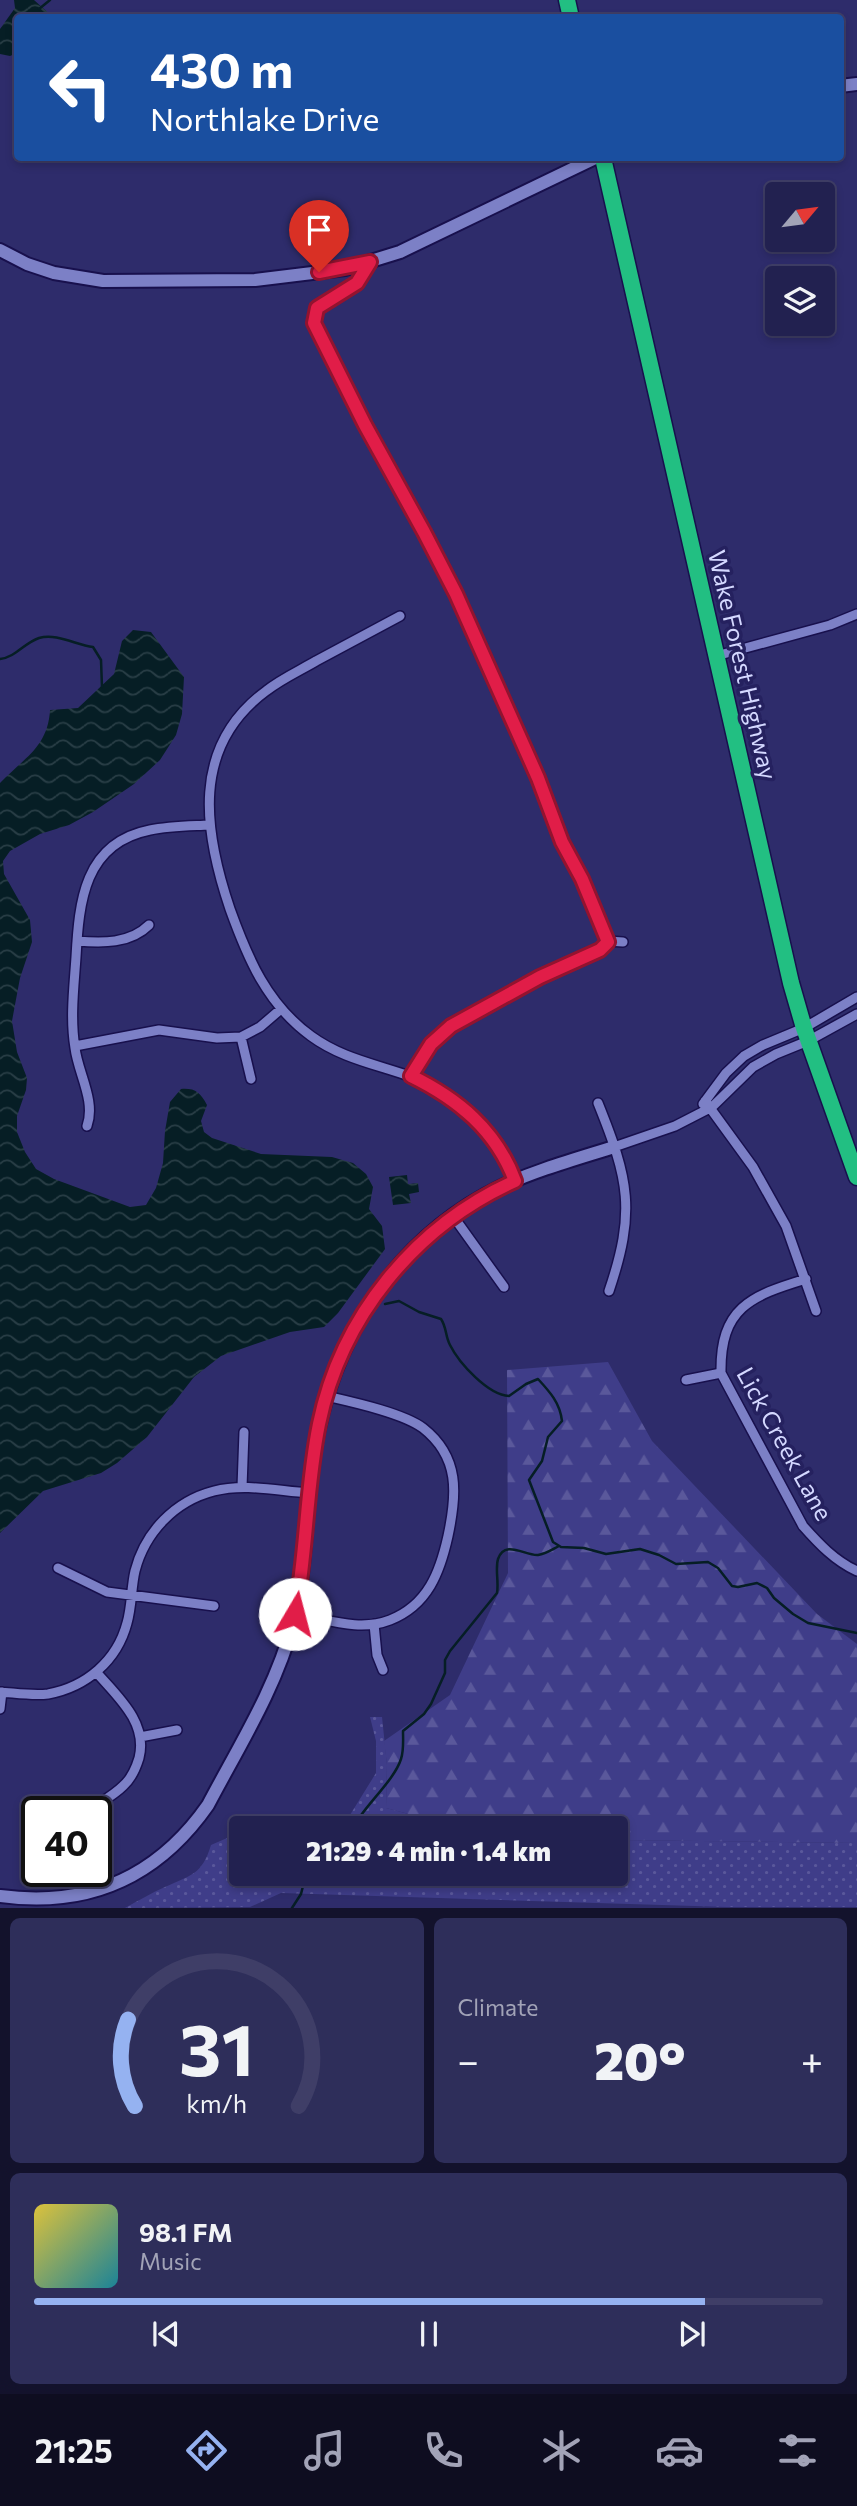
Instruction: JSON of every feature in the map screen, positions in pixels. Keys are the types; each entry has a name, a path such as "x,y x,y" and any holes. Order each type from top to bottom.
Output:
{"highway":[{"name":"Wake Forest Highway","path":"604,161 787,964 806,1034 857,1177"}],"street":[{"path":"0,250 27,264 54,272 78,278 122,281 255,280 345,269 370,262 445,231 589,161"},
{"path":"370,262 357,283 317,308 314,323 365,425 456,594 608,942"},
{"path":"716,656 830,625 857,614"},
{"path":"400,616 287,677 251,704 236,722 218,756 211,782 209,825 215,861 245,951 262,985 295,1024 327,1046 364,1063 411,1076 445,1094 468,1112 500,1149 515,1181"},
{"path":"87,1126 91,1108 75,1046 73,1022 82,895 92,871 109,851 131,836 150,830 209,825"},
{"path":"77,941 113,941 135,936 149,925"},
{"path":"411,1076 431,1044 451,1026 540,977 600,950 608,942 623,942"},
{"path":"0,1896 44,1899 102,1890 141,1871 177,1843 208,1805 252,1723 279,1665 295,1614 315,1446 326,1396 351,1333 375,1296 410,1253 453,1216 480,1198 515,1181 675,1126 696,1114 753,1067 806,1034 857,997"},
{"path":"75,1046 159,1030 217,1038 241,1037 260,1027 281,1009"},
{"path":"708,1104 726,1073 744,1056 763,1045 806,1034 857,1014"},
{"path":"241,1037 251,1079"},
{"path":"598,1103 626,1190 627,1216 622,1248 609,1291"},
{"path":"708,1104 753,1167 786,1226 816,1311"},
{"path":"453,1216 505,1287"},
{"name":"Lick Creek Lane","path":"806,1279 756,1297 738,1310 721,1349 721,1373 803,1525 815,1540 842,1564 857,1572"},
{"path":"686,1380 721,1373"},
{"path":"295,1614 355,1626 374,1625 393,1619 414,1606 435,1579 443,1557 453,1509 453,1478 442,1449 421,1427 406,1419 326,1396"},
{"path":"242,1487 244,1432"},
{"path":"0,1709 1,1692 46,1694 69,1688 97,1673 124,1634 136,1568 142,1551 167,1516 202,1495 242,1487 309,1493"},
{"path":"58,1567 107,1592 214,1606"},
{"path":"374,1625 377,1655 383,1670"},
{"path":"97,1673 133,1717 140,1737 140,1753 131,1776 109,1796"},
{"path":"140,1737 177,1730"}],"green space":[{"path":"608,1362 652,1441 817,1614 857,1644 857,1843 628,1840 628,1816 416,1816 386,1808 387,1765 384,1741 450,1695 508,1573 507,1370"},
{"path":"370,1717 382,1717 387,1765 386,1808 416,1816 348,1816 376,1773 376,1741"},
{"path":"229,1837 229,1886 628,1886 628,1840 857,1843 857,1907 727,1907 281,1893 250,1907 125,1908 194,1873 204,1863 211,1845"}],"water":[{"path":"14,0 34,0 50,14 14,14 14,54 0,54 0,29 15,8"},
{"path":"133,630 151,632 184,677 182,714 176,735 160,760 134,784 69,825 40,834 10,851 3,861 4,874 30,920 32,942 20,978 12,1021 17,1052 27,1078 17,1116 17,1132 25,1152 36,1169 54,1179 130,1207 146,1205 156,1188 163,1163 170,1102 181,1089 194,1090 207,1105 201,1121 204,1132 212,1138 261,1154 332,1157 353,1163 366,1174 373,1187 369,1209 382,1226 385,1249 338,1313 324,1327 290,1332 221,1356 194,1377 147,1437 117,1463 101,1473 43,1491 0,1533 0,783 40,743 45,734 50,710 78,708 114,674 122,641"},
{"path":"407,1175 408,1184 418,1183 419,1192 409,1194 411,1203 393,1205 389,1177"}],"waterway":[{"path":"39,9 50,0"},
{"path":"0,659 11,656 34,640 46,637 93,647 101,660 102,687"},
{"path":"385,1304 399,1301 419,1312 441,1319 454,1352 475,1377 492,1390 509,1396 538,1379 550,1393 557,1403 562,1421 548,1437 542,1461 529,1480 553,1542 561,1547 584,1548 606,1554 640,1549 676,1564 708,1562 718,1568 732,1586 757,1583 767,1588 774,1598 808,1623 857,1633"},
{"path":"361,1816 397,1767 403,1752 403,1731 424,1714 431,1704 445,1673 445,1660 450,1651 497,1593 497,1563 501,1553 510,1549 538,1555 559,1546"},
{"path":"292,1908 303,1886"}],"route":[{"path":"295,1614 319,1424 330,1384 351,1333 375,1296 410,1253 453,1216 480,1198 515,1181 500,1149 468,1112 445,1094 411,1076 431,1044 451,1026 520,987 600,950 608,942 582,879 567,854 538,778 456,594 365,425 314,323 317,308 357,283 365,275 370,262 319,272"}]}
